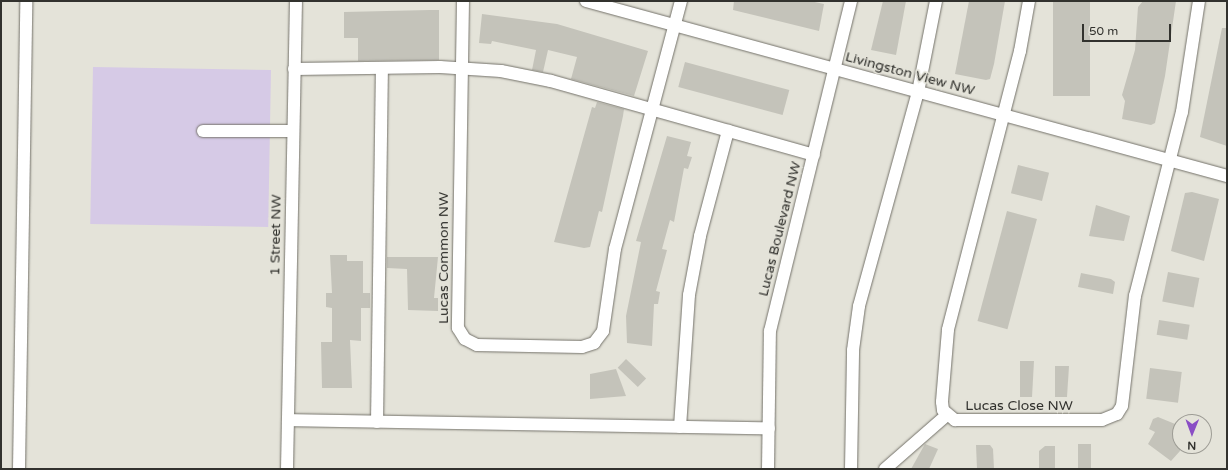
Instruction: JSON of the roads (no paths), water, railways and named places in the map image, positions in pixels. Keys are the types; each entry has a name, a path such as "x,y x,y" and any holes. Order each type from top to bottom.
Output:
{"street":[{"path":"19,469 26,1"},
{"name":"1 Street NW","path":"287,469 296,1"},
{"name":"Lucas Common NW","path":"462,1 457,322 464,339 478,345 582,347 599,338 615,248 681,1"},
{"name":"Livingston View NW","path":"586,1 675,24 836,70 1227,176"},
{"name":"Lucas Boulevard NW","path":"768,469 770,331 836,70 851,1"},
{"path":"851,469 853,350 859,306 918,92 936,1"},
{"name":"Lucas Close NW","path":"1029,1 1004,115 948,330 942,384 942,402 947,415 962,421 1102,420 1117,414 1122,406 1143,259 1170,160 1189,75 1199,1"},
{"path":"377,422 382,68"},
{"path":"294,69 461,68 524,75 814,155"},
{"path":"203,131 293,131"},
{"path":"680,427 689,295 700,236 728,131"},
{"path":"886,469 947,415"},
{"path":"288,420 769,428"}]}
